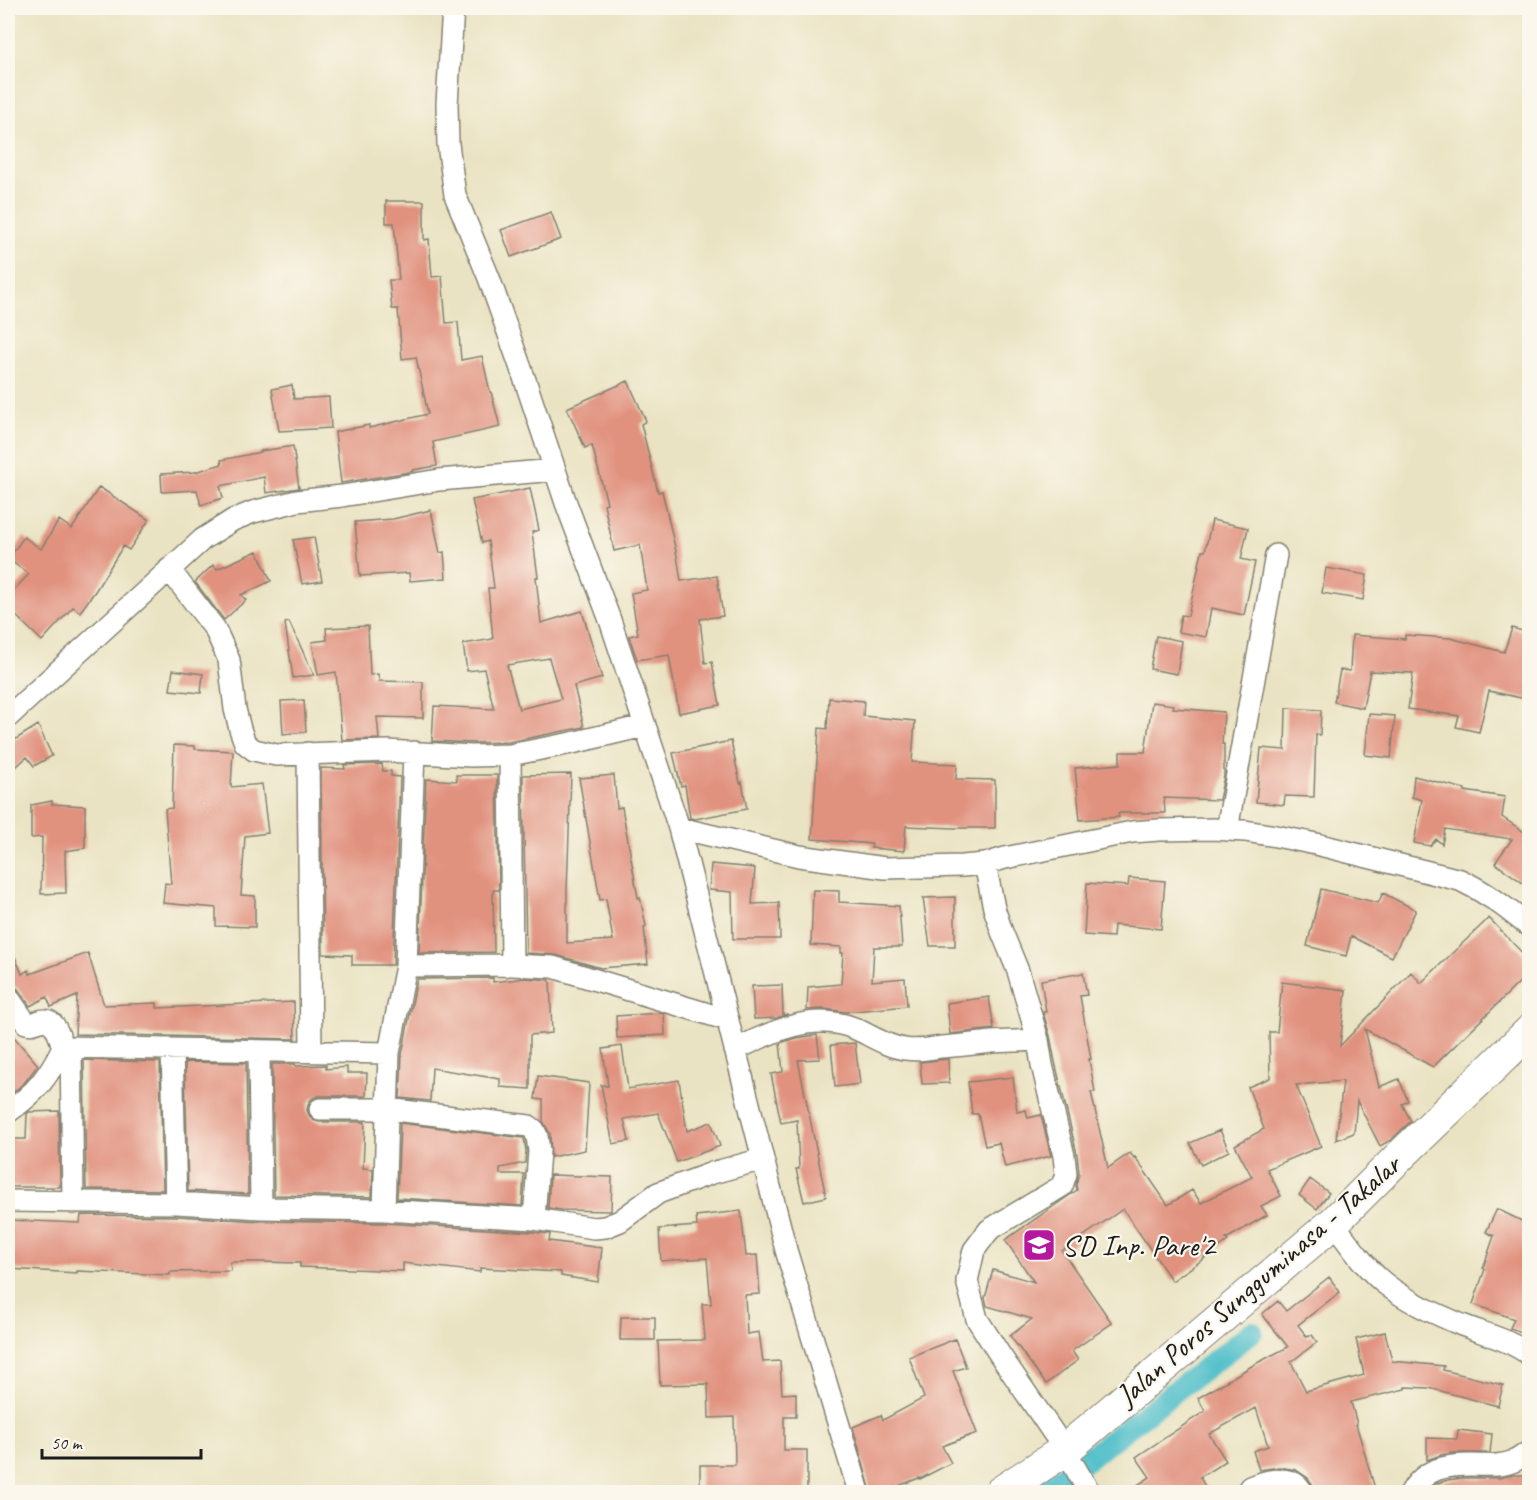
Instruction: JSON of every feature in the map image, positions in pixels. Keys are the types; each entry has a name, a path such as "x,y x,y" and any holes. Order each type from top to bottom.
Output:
{"highway":[{"name":"Jalan Poros Sungguminasa - Takalar","path":"1001,1492 1077,1472 1114,1406 1342,1234 1395,1160 1530,1030"}],"street":[{"path":"453,8 447,104 448,144 455,195 489,278 566,503 610,620 679,828 786,1250 859,1492"},
{"path":"8,717 203,539 233,520 263,509 297,501 439,480 555,470"},
{"path":"1227,830 1276,555"},
{"path":"169,569 215,629 229,660 235,709 245,743 254,750 276,754 414,752 461,756 510,755 644,726"},
{"path":"384,1210 389,1053 406,966 414,752"},
{"path":"308,753 311,1051"},
{"path":"510,755 512,965"},
{"path":"679,828 799,856 885,868 985,864 1132,832 1227,830 1276,836 1460,880 1498,901 1530,927"},
{"path":"985,864 994,908 1018,971 1038,1040 1066,1174 1062,1186 989,1230 974,1250 967,1281 977,1319 1077,1472"},
{"path":"406,966 512,965 566,970 581,977 728,1020"},
{"path":"8,997 26,1023 32,1024 42,1020 54,1023 67,1047 73,1203"},
{"path":"735,1050 761,1036 782,1029 825,1021 848,1026 889,1046 902,1049 918,1050 1038,1040"},
{"path":"67,1047 389,1053"},
{"path":"8,1112 34,1092 67,1047"},
{"path":"172,1050 176,1203"},
{"path":"259,1051 261,1208"},
{"path":"320,1109 387,1109 529,1126 537,1137 539,1151 534,1219"},
{"path":"8,1201 176,1203 261,1208 384,1210 534,1219 594,1228 605,1227 620,1221 658,1193 712,1173 763,1159"},
{"path":"1342,1234 1365,1264 1383,1282 1408,1300 1528,1351"},
{"path":"1411,1492 1433,1470 1513,1462 1530,1451"},
{"path":"1247,1492 1255,1485 1287,1480 1296,1484 1303,1492"}],"building":[{"path":"386,201 424,201 424,240 429,239 432,277 442,276 446,323 458,322 461,360 482,356 500,427 433,442 437,466 341,483 335,432 369,425 369,428 428,414 416,357 402,359 398,309 392,309 389,280 399,280 394,223 386,223"},
{"path":"551,212 561,239 511,257 501,230"},
{"path":"628,381 646,421 641,424 658,492 662,491 681,581 717,576 723,616 700,619 705,663 712,662 720,705 679,713 669,655 637,660 629,636 638,634 631,593 647,590 640,545 614,551 604,504 607,503 592,445 585,448 567,408"},
{"path":"292,385 294,399 329,397 331,428 279,431 272,389"},
{"path":"293,446 299,488 266,493 264,477 220,486 223,498 201,505 197,490 162,492 161,474 195,472 222,464 221,460"},
{"path":"99,487 149,520 129,550 123,546 80,612 73,607 42,641 8,608 8,596 29,574 8,559 24,537 41,549 59,520 72,529"},
{"path":"530,488 539,530 532,532 541,623 582,611 602,678 574,686 584,727 509,742 432,741 434,706 494,709 484,669 467,671 463,644 493,639 488,588 494,588 488,541 482,543 472,500","holes":["549,658 561,699 519,709 507,665"]},
{"path":"431,510 440,553 444,552 446,578 410,581 409,573 360,576 355,522 393,519"},
{"path":"1212,520 1248,528 1241,559 1255,562 1244,615 1211,608 1206,637 1178,632 1181,615 1188,616 1202,551 1205,551"},
{"path":"314,537 322,581 302,584 293,540"},
{"path":"257,551 271,581 241,595 246,600 224,620 195,582 213,565 217,569"},
{"path":"1326,568 1367,575 1363,600 1322,593"},
{"path":"289,622 314,675 293,678 285,623"},
{"path":"368,626 370,675 378,674 379,681 423,682 423,718 377,717 379,739 342,740 336,672 318,675 312,642 327,640 326,628"},
{"path":"1512,628 1530,633 1530,700 1489,691 1479,732 1456,727 1459,716 1408,709 1413,673 1370,671 1363,708 1334,702 1340,670 1350,671 1352,635 1405,639 1405,635 1450,638 1504,652"},
{"path":"1156,636 1182,641 1177,674 1150,669"},
{"path":"173,670 203,674 201,693 170,690"},
{"path":"829,698 864,701 863,716 915,721 912,762 957,764 956,779 995,780 995,828 906,826 904,851 871,848 872,844 812,839 819,728 827,729"},
{"path":"304,700 306,732 283,734 281,701"},
{"path":"1152,702 1174,705 1173,708 1224,712 1222,744 1224,744 1224,776 1219,800 1164,798 1165,813 1118,813 1119,817 1080,820 1075,768 1120,764 1120,752 1145,752"},
{"path":"1286,708 1321,710 1320,735 1316,734 1314,797 1285,796 1284,805 1256,802 1261,748 1285,750"},
{"path":"1369,714 1395,716 1391,758 1365,755"},
{"path":"38,725 52,756 34,766 27,757 8,774 8,744"},
{"path":"731,741 747,809 690,818 685,785 681,786 673,753"},
{"path":"174,745 195,746 195,749 233,751 231,787 262,784 268,833 245,836 241,895 255,896 255,927 216,926 216,908 163,903 165,883 171,884 165,809 172,808"},
{"path":"382,764 383,771 391,771 391,776 400,777 393,965 352,965 352,955 323,954 321,768 345,769 344,765"},
{"path":"571,774 567,943 613,940 606,899 600,900 579,778 614,775 617,808 622,807 638,898 640,897 646,926 644,927 648,964 601,968 556,955 526,953 523,775"},
{"path":"456,775 497,775 499,890 493,890 494,952 419,953 426,779 457,781"},
{"path":"1414,776 1465,789 1465,791 1505,797 1502,817 1530,836 1530,888 1495,863 1512,839 1445,829 1442,844 1436,839 1430,846 1414,843 1422,800 1412,797"},
{"path":"52,801 52,804 85,806 85,848 65,851 66,893 41,894 42,837 31,838 31,805"},
{"path":"711,864 755,868 752,904 779,903 780,939 733,939 732,892 709,890"},
{"path":"1129,878 1165,881 1161,929 1114,925 1113,937 1084,935 1087,883 1128,886"},
{"path":"1321,889 1378,903 1383,893 1416,910 1392,957 1351,936 1346,956 1307,946"},
{"path":"813,890 839,891 839,902 899,906 902,947 874,947 872,981 905,978 907,1006 845,1012 824,1009 807,1010 808,987 841,984 843,953 841,953 841,947 811,945"},
{"path":"955,897 955,946 930,946 923,898"},
{"path":"1489,918 1530,961 1530,972 1433,1067 1365,1029 1379,1087 1399,1079 1408,1101 1402,1104 1411,1121 1391,1140 1380,1146 1357,1101 1354,1133 1336,1140 1343,1081 1296,1085 1321,1146 1267,1169 1281,1196 1261,1206 1267,1215 1226,1239 1228,1241 1172,1281 1123,1209 1062,1251 1112,1323 1072,1351 1078,1360 1046,1384 1010,1336 1032,1319 987,1306 985,1298 993,1270 1034,1282 1005,1240 1077,1190 1079,1173 1077,1154 1043,1012 1046,1012 1041,980 1083,973 1087,995 1080,996 1095,1092 1091,1092 1108,1168 1130,1153 1168,1205 1192,1190 1201,1203 1252,1177 1235,1145 1264,1129 1248,1087 1270,1078 1269,1032 1277,1032 1282,982 1346,990 1340,1046 1411,972 1421,983"},
{"path":"8,940 22,974 28,970 30,974 88,953 104,1005 157,1003 157,1008 294,1002 295,1039 75,1034 77,996 51,1007 47,997 30,1006 18,989 8,984"},
{"path":"493,978 493,982 526,978 550,980 552,1033 530,1035 530,1089 500,1087 500,1079 432,1068 430,1101 400,1098 402,1054 417,979"},
{"path":"782,985 783,1015 788,1014 777,1018 754,1019 752,986"},
{"path":"989,997 994,1029 950,1034 947,1003"},
{"path":"664,1014 665,1035 617,1038 616,1016"},
{"path":"8,1030 38,1065 25,1082 8,1097"},
{"path":"817,1035 820,1059 798,1060 826,1197 804,1202 796,1169 799,1169 797,1120 781,1123 771,1074 783,1072 780,1043"},
{"path":"855,1043 860,1084 835,1087 831,1045"},
{"path":"622,1046 628,1089 679,1080 687,1131 711,1122 720,1146 677,1162 658,1113 624,1119 629,1141 613,1144 601,1085 608,1086 603,1049"},
{"path":"948,1059 949,1083 922,1084 920,1062"},
{"path":"84,1060 160,1062 163,1190 86,1189"},
{"path":"185,1062 246,1063 248,1194 188,1191"},
{"path":"272,1064 326,1065 326,1069 347,1067 347,1073 367,1073 366,1096 319,1096 309,1102 307,1110 313,1120 319,1122 365,1122 363,1168 373,1169 372,1197 274,1195"},
{"path":"538,1076 589,1083 585,1150 551,1157 550,1134 543,1121 543,1100 535,1099"},
{"path":"1013,1077 1017,1112 1026,1110 1028,1118 1041,1115 1051,1156 1005,1167 999,1143 985,1146 978,1114 972,1114 968,1082"},
{"path":"59,1111 60,1187 8,1187 8,1139 26,1139 29,1112"},
{"path":"400,1123 524,1138 525,1163 500,1168 500,1174 524,1174 522,1206 397,1198"},
{"path":"1220,1130 1229,1151 1201,1165 1190,1143"},
{"path":"550,1175 612,1177 611,1211 548,1208"},
{"path":"1310,1179 1329,1193 1317,1209 1299,1195"},
{"path":"1497,1209 1530,1225 1530,1335 1510,1328 1514,1319 1473,1304 1494,1236 1486,1232"},
{"path":"741,1211 746,1256 757,1255 760,1294 745,1295 747,1334 759,1332 763,1362 780,1361 782,1394 796,1393 796,1417 784,1417 784,1450 807,1450 807,1492 700,1492 700,1465 735,1465 734,1417 709,1418 708,1384 660,1385 658,1341 705,1340 702,1304 711,1304 707,1258 661,1261 659,1229 697,1226 696,1216"},
{"path":"81,1215 384,1223 533,1232 550,1234 549,1241 602,1248 598,1282 561,1276 561,1272 480,1268 480,1272 403,1263 403,1271 300,1267 300,1263 230,1262 231,1271 170,1272 170,1275 8,1269 8,1220 80,1223"},
{"path":"1329,1277 1340,1292 1298,1325 1307,1337 1312,1335 1317,1342 1291,1362 1306,1391 1364,1375 1356,1339 1385,1332 1392,1361 1444,1366 1443,1370 1503,1385 1498,1406 1429,1388 1405,1387 1405,1389 1351,1402 1376,1492 1315,1492 1308,1478 1296,1470 1279,1467 1259,1470 1253,1451 1268,1446 1256,1408 1209,1434 1226,1461 1200,1477 1208,1492 1127,1492 1150,1477 1136,1457 1205,1411 1198,1398 1288,1347 1262,1314 1278,1301 1286,1311"},
{"path":"621,1317 655,1317 655,1340 620,1340"},
{"path":"955,1339 966,1367 953,1371 977,1433 942,1446 951,1463 920,1479 883,1492 871,1492 853,1427 881,1415 883,1420 924,1398 909,1357"},
{"path":"1458,1430 1492,1434 1490,1453 1452,1453 1427,1460 1427,1438 1457,1439"},
{"path":"1530,1475 1530,1492 1426,1492 1436,1484 1448,1480 1499,1478"}],"waterway":[{"path":"1041,1492 1252,1332"}],"place":[{"name":"SD Inp. Pare'2","path":"1039,1245"}]}
